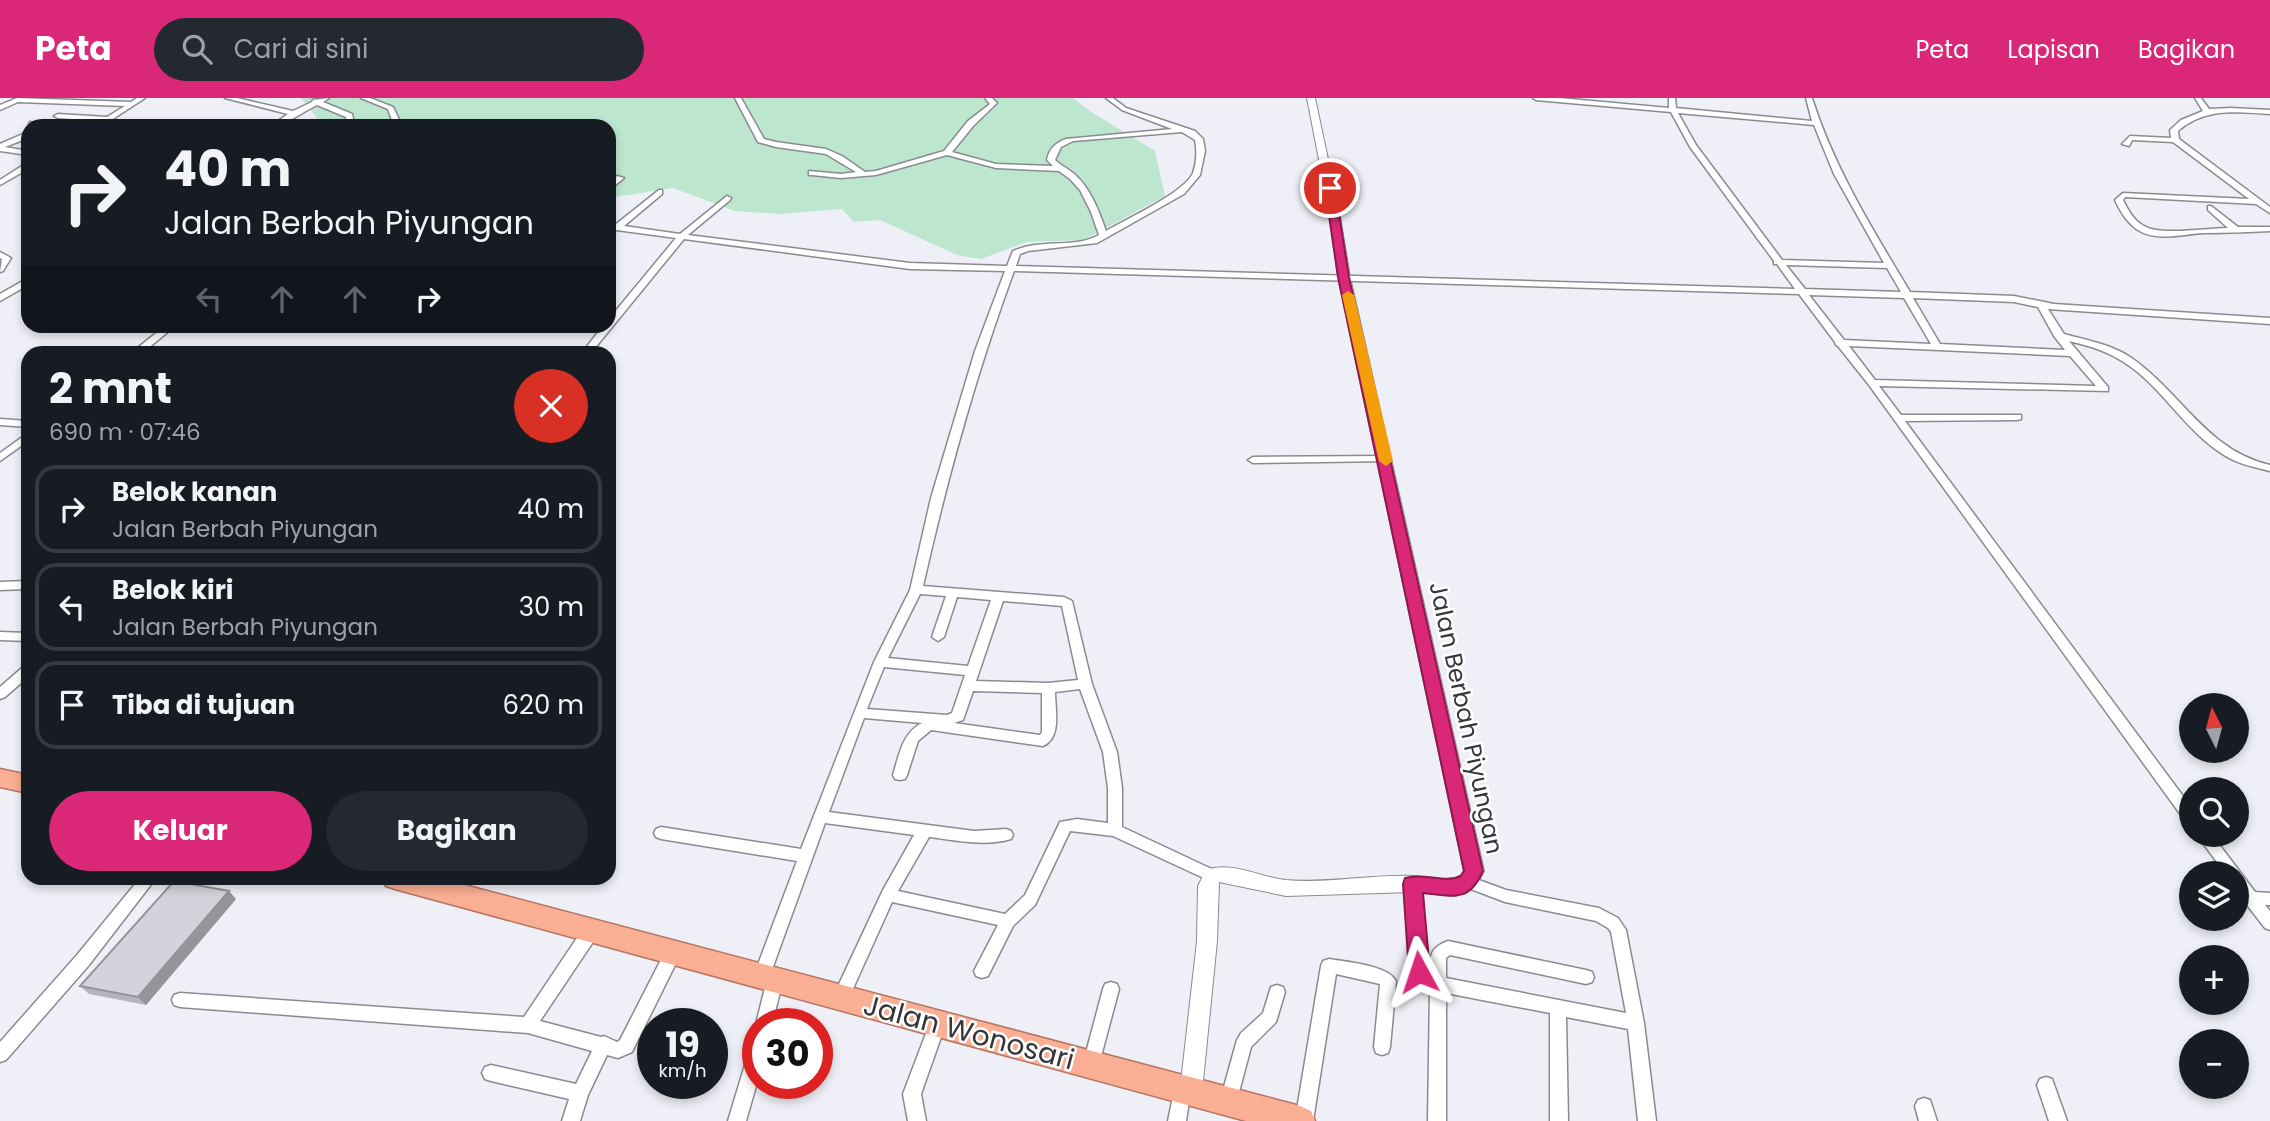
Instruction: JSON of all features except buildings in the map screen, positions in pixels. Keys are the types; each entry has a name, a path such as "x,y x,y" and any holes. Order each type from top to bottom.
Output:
{"highway":[{"path":"0,778 21,783"},
{"name":"Jalan Wonosari","path":"421,885 1187,1090 1240,1109 1302,1121"}],"street":[{"path":"80,102 57,117 109,119 142,98"},
{"path":"228,98 294,113"},
{"path":"285,119 315,101 326,98"},
{"path":"364,98 391,108 395,119"},
{"path":"738,98 761,139 775,144 824,151 839,157 863,174"},
{"path":"947,153 971,123 993,106 994,103 988,98"},
{"path":"766,1008 769,978 820,817 880,662 916,590 937,498 980,351 1016,253 1045,245 1084,244 1103,236 1181,192 1196,175 1201,151 1199,139 1184,129 1124,109 1110,98"},
{"name":"Jalan Berbah Piyungan","path":"1213,876 1221,874 1286,888 1412,884 1455,888 1468,882 1474,871 1344,277 1334,211 1311,98"},
{"path":"1536,98 1673,104 1815,123"},
{"path":"1809,98 1815,123 1837,169 1937,347"},
{"path":"2198,98 2207,111"},
{"path":"0,108 19,99"},
{"path":"0,100 132,104"},
{"path":"315,101 349,116 350,119"},
{"path":"1673,104 1693,145 1777,262 1872,383 2179,802"},
{"path":"2175,140 2174,130 2183,120 2207,111 2270,112"},
{"path":"1058,169 1051,156 1056,147 1065,141 1184,129"},
{"path":"0,148 21,138"},
{"path":"2126,144 2130,138 2175,140 2270,211"},
{"path":"0,148 21,152"},
{"path":"812,173 841,176 863,174 889,170 947,153 996,166 1058,169 1071,174 1083,190 1095,211 1103,236"},
{"path":"0,183 21,170"},
{"path":"616,182 620,178"},
{"path":"616,226 659,192"},
{"path":"2258,202 2123,195 2119,200 2141,228 2149,231 2190,234 2198,231 2270,229"},
{"path":"616,316 682,236 727,198"},
{"path":"2211,208 2244,237 2270,236"},
{"path":"616,228 909,267 1344,277 2014,299 2054,307 2270,321"},
{"path":"0,255 7,258 0,269"},
{"path":"1777,262 1890,265"},
{"path":"0,298 21,286"},
{"path":"1872,383 2104,389 2059,337 2045,316 2042,305"},
{"path":"144,346 161,333"},
{"path":"2059,337 2088,343 2127,359 2220,449 2242,462 2268,468"},
{"path":"1839,343 2073,353"},
{"path":"1898,418 2017,417"},
{"path":"0,422 21,424"},
{"path":"0,458 21,442"},
{"path":"1253,460 1385,459"},
{"path":"0,586 21,584"},
{"path":"916,590 1058,600 1068,604 1085,684 1110,752 1115,788 1115,831"},
{"path":"938,637 953,592"},
{"path":"859,713 948,720 961,713 967,686 998,596"},
{"path":"0,636 21,637"},
{"path":"880,662 972,671"},
{"path":"0,694 21,676"},
{"path":"967,686 1048,688 1085,684"},
{"path":"900,775 914,733 922,727 931,725 1043,741 1049,733 1048,688"},
{"path":"820,817 974,837 1006,835"},
{"path":"982,971 1008,921 1030,900 1065,826 1077,825 1115,831 1213,876 1208,886 1207,942 1187,1090 1177,1121"},
{"path":"841,997 888,895 925,830"},
{"path":"661,833 806,856"},
{"path":"1468,882 1506,896 1599,915 1613,923 1618,930 1636,1023 1647,1121"},
{"path":"1412,884 1419,972 1424,981 1636,1023"},
{"path":"0,1054 83,960 143,885"},
{"path":"888,895 1008,921"},
{"path":"2249,895 2270,923"},
{"path":"2251,898 2270,899"},
{"path":"528,1025 591,930"},
{"path":"1437,1121 1438,955 1447,948 1587,977"},
{"path":"180,1000 528,1025 618,1050 626,1046 673,953"},
{"path":"1302,1121 1329,966 1383,977 1388,981 1382,1047"},
{"path":"1091,1064 1111,989"},
{"path":"1240,1109 1243,1046 1247,1038 1270,1017 1277,992"},
{"path":"1558,1008 1559,1121"},
{"path":"917,1121 912,1094 938,1023"},
{"path":"571,1121 580,1093 604,1044"},
{"path":"491,1073 580,1093"},
{"path":"2046,1085 2058,1121"},
{"path":"737,1121 743,1099"}],"green space":[{"path":"301,98 1073,98 1155,151 1165,196 1084,240 1027,242 981,259 957,255 880,220 854,222 842,209 781,214 735,211 673,188 616,197 616,119 318,119"}],"slow traffic":[{"path":"1348,295 1386,461"}],"route":[{"path":"1330,188 1344,277 1474,871 1468,882 1455,888 1412,884 1419,972"}]}
